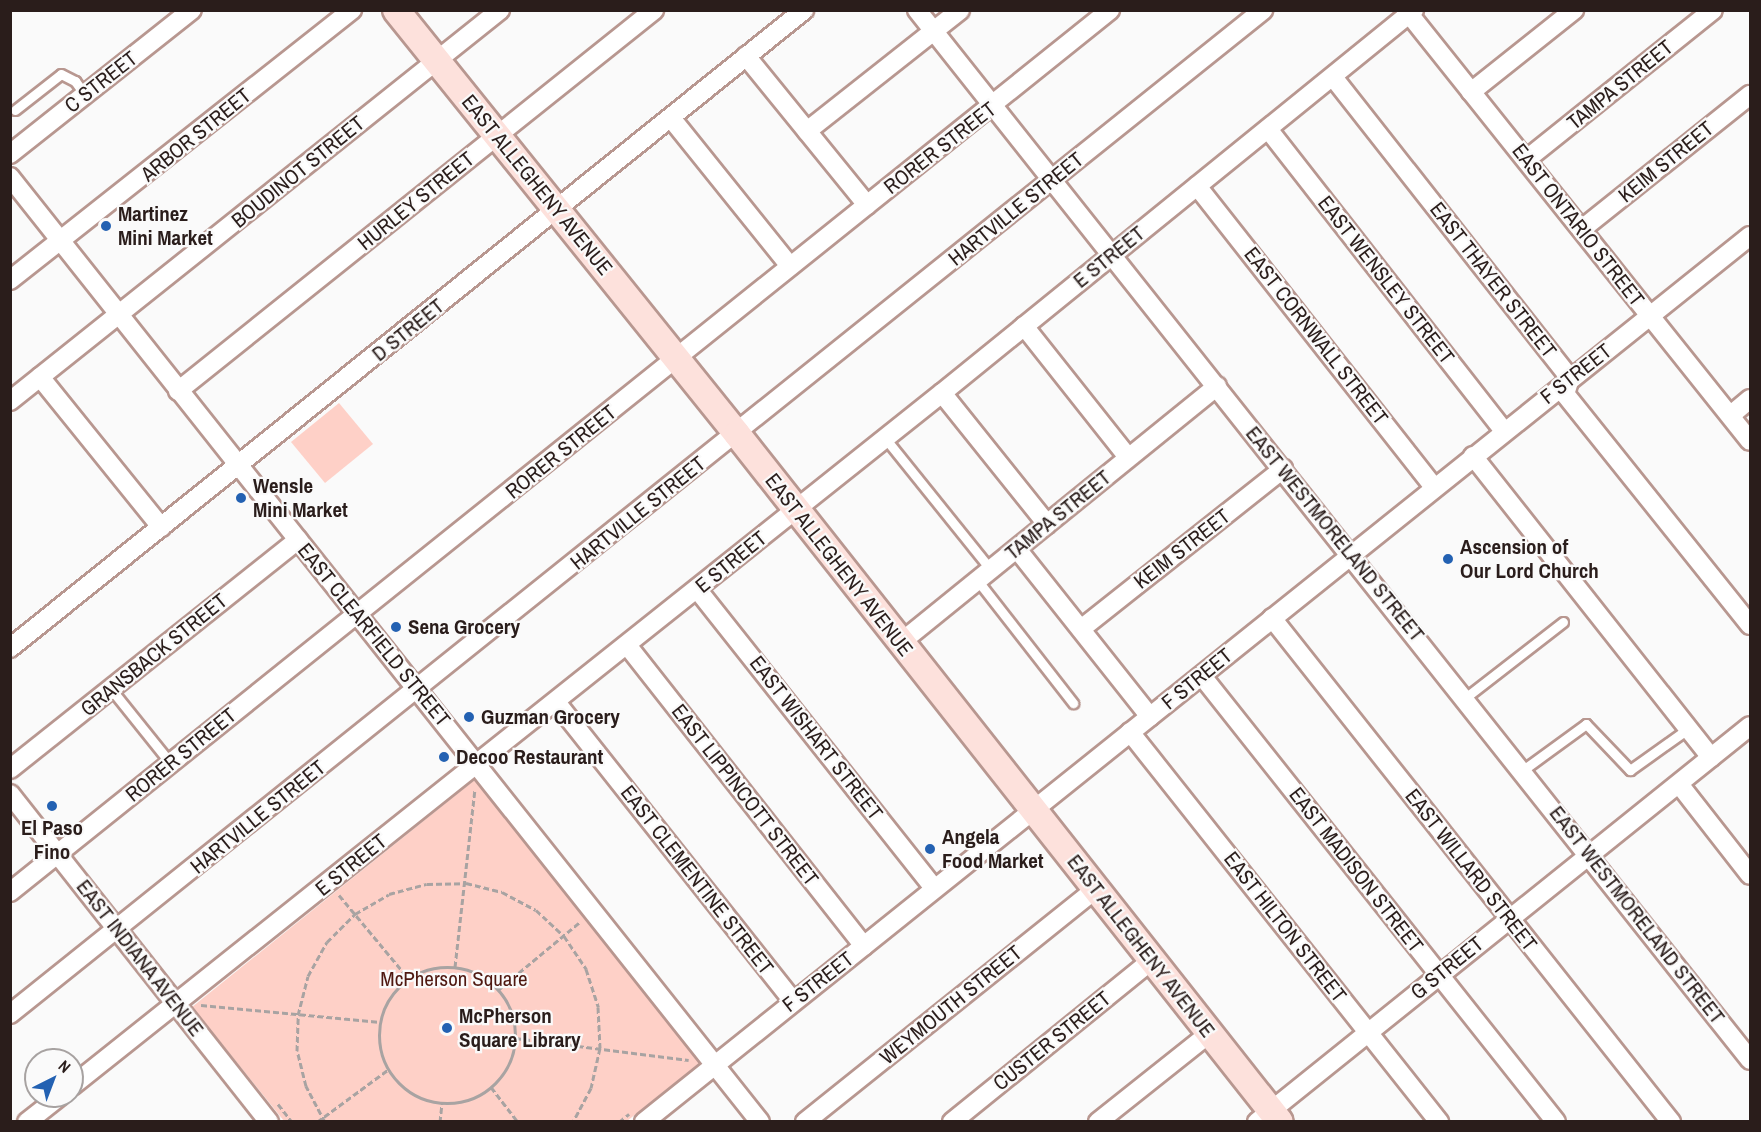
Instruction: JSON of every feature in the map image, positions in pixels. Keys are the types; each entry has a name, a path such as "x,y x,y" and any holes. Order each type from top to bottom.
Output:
{"main road":[{"name":"EAST ALLEGHENY AVENUE","path":"396,10 737,434 794,511 1210,1033 1269,1118"}],"street":[{"name":"C STREET","path":"10,154 192,10"},
{"name":"ARBOR STREET","path":"10,280 352,10"},
{"name":"BOUDINOT STREET","path":"10,400 500,10"},
{"name":"HURLEY STREET","path":"178,391 654,10"},
{"name":"D STREET","path":"10,648 557,211 804,10"},
{"name":"EAST WESTMORELAND STREET","path":"917,10 1054,178 1750,1060"},
{"path":"807,131 960,10"},
{"name":"RORER STREET","path":"10,892 677,360 790,266 1110,10"},
{"name":"HARTVILLE STREET","path":"10,1014 737,434 1263,10"},
{"path":"1471,92 1574,10"},
{"name":"TAMPA STREET","path":"1527,159 1713,10"},
{"name":"EAST ONTARIO STREET","path":"1410,12 1471,92 1527,159 1750,441"},
{"name":"E STREET","path":"84,1077 942,393 1410,12"},
{"path":"747,56 867,205"},
{"name":"EAST THAYER STREET","path":"1333,77 1570,378 1565,394 1750,626"},
{"name":"KEIM STREET","path":"1582,229 1750,95"},
{"path":"672,118 790,266"},
{"name":"EAST WENSLEY STREET","path":"1268,129 1504,431"},
{"name":"EAST CLEARFIELD STREET","path":"10,177 178,391 418,689 705,1063 760,1122"},
{"name":"EAST CORNWALL STREET","path":"1197,186 1434,487"},
{"name":"F STREET","path":"640,1115 705,1063 793,1001 864,946 1750,236"},
{"path":"1024,326 1128,457"},
{"path":"40,377 161,527"},
{"name":"TAMPA STREET","path":"900,643 1217,386"},
{"path":"942,393 1047,524"},
{"path":"1731,415 1750,399"},
{"path":"1473,456 1711,757"},
{"name":"KEIM STREET","path":"1081,629 1283,468"},
{"name":"GRANSBACK STREET","path":"10,769 298,540"},
{"path":"1017,549 1150,717"},
{"name":"EAST WISHART STREET","path":"697,589 934,888"},
{"name":"EAST WILLARD STREET","path":"1272,618 1671,1122"},
{"name":"EAST LIPPINCOTT STREET","path":"627,645 864,946"},
{"name":"EAST MADISON STREET","path":"1202,676 1556,1122"},
{"name":"EAST CLEMENTINE STREET","path":"556,702 793,1001"},
{"name":"G STREET","path":"1269,1118 1439,974 1750,726"},
{"name":"EAST HILTON STREET","path":"1130,732 1439,1122"},
{"path":"1679,784 1750,875"},
{"name":"EAST INDIANA AVENUE","path":"10,794 270,1122"},
{"name":"WEYMOUTH STREET","path":"805,1122 1096,889"},
{"name":"CUSTER STREET","path":"952,1122 1152,960"},
{"path":"1098,1122 1210,1033"},
{"path":"27,1122 45,1108"}],"lane":[{"path":"15,110 62,74 75,81 85,95"},
{"path":"885,438 1073,704"},
{"path":"1465,698 1563,622"},
{"path":"111,689 171,764"},
{"path":"1523,770 1586,724 1630,770 1689,729"}],"path":[{"path":"467,792 476,785"},
{"path":"476,785 483,794"},
{"path":"455,967 476,785"},
{"path":"325,1122 306,1086 300,1062 298,1015 308,976 327,942 355,914 389,894 417,886 466,883 502,892 528,906 564,936 586,969 595,998 600,1048 591,1088 573,1122"},
{"path":"329,902 347,888"},
{"path":"339,894 409,979"},
{"path":"498,990 584,919"},
{"path":"455,967 471,971 498,990 511,1013 515,1038 504,1073 491,1087 460,1102 442,1102 412,1092 389,1069 379,1038 380,1022 396,990 409,979 431,969 455,967"},
{"path":"199,1005 208,997"},
{"path":"199,1005 380,1022"},
{"path":"199,1005 206,1014"},
{"path":"515,1038 705,1063"},
{"path":"689,1052 705,1063"},
{"path":"688,1067 705,1063"},
{"path":"317,1122 389,1069"},
{"path":"491,1087 518,1122"},
{"path":"270,1095 292,1122"},
{"path":"440,1122 442,1102"},
{"path":"619,1122 640,1115"}],"green space":[{"path":"339,403 373,444 325,483 291,442"},
{"name":"McPherson Square","path":"477,778 703,1061 627,1121 284,1121 192,1007"}],"place":[{"name":"Martinez Mini Market","path":"106,226"},
{"name":"Wensle Mini Market","path":"241,498"},
{"name":"Ascension of Our Lord Church","path":"1448,559"},
{"name":"Sena Grocery","path":"396,627"},
{"name":"Guzman Grocery","path":"469,717"},
{"name":"Decoo Restaurant","path":"444,757"},
{"name":"El Paso Fino","path":"52,806"},
{"name":"Angela Food Market","path":"930,849"},
{"name":"McPherson Square Library","path":"447,1028"}]}
